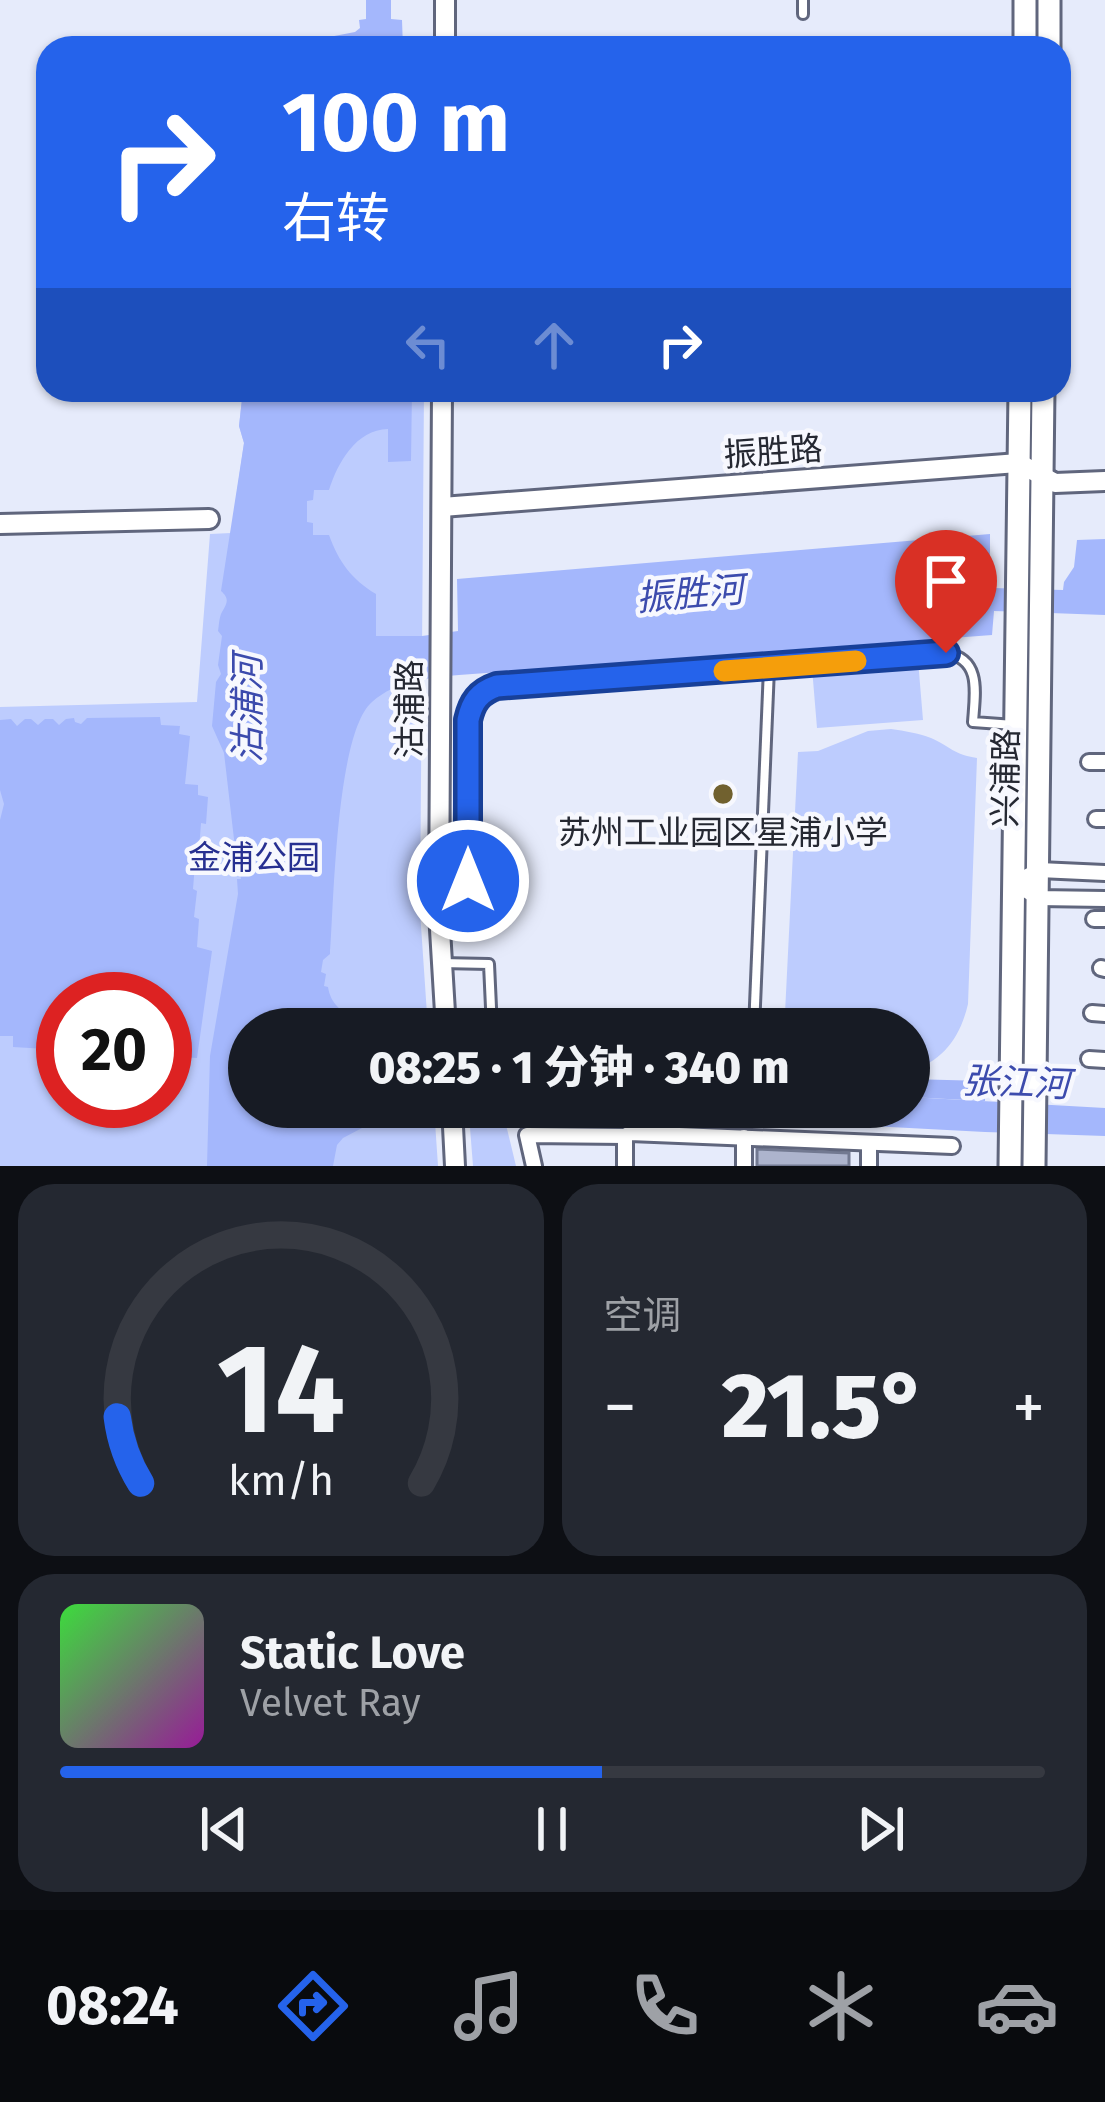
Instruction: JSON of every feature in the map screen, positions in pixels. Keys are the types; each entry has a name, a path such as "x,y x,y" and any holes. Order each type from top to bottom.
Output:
{"main road":[{"path":"1025,0 1025,36"},
{"path":"1048,0 1048,36"},
{"name":"兴浦路","path":"1010,1166 1020,402"},
{"name":"兴浦路","path":"1034,1166 1043,402"}],"street":[{"path":"445,0 445,36"},
{"name":"沽浦路","path":"442,402 440,963 444,1008"},
{"path":"1019,463 1055,483 1105,482"},
{"name":"振胜路","path":"442,507 1019,463"},
{"path":"0,524 209,519"},
{"path":"1014,883 1039,870 1105,873"},
{"path":"1014,883 1038,898 1105,899"},
{"path":"453,1128 455,1166"},
{"path":"534,1166 526,1135 630,1133 952,1146"},
{"path":"625,1136 625,1166"},
{"path":"744,1137 744,1166"},
{"path":"868,1144 868,1166"}],"lane":[{"path":"802,0 802,14"},
{"path":"468,881 468,720 471,707 485,690 497,686 946,653 958,655 974,672 974,722 1016,725"},
{"path":"755,1008 769,668"},
{"path":"440,963 489,964 491,1008"}],"green space":[{"name":"金浦公园","path":"242,402 424,402 420,911 427,1008 228,1008 228,1128 435,1128 438,1166 0,1166 0,707 197,702 210,534 231,533 244,443 239,426"},
{"path":"918,660 923,720 817,728 812,668"},
{"path":"891,729 926,736 977,758 968,1004 948,1047 930,1062 930,1008 785,1008 798,752 818,751 868,731"},
{"path":"470,1128 507,1128 516,1166 473,1166"}],"shaded area":[{"path":"930,1080 985,1081 985,1101 930,1098"}],"water":[{"path":"366,0 391,0 391,19 402,20 403,36 334,36 355,32 359,20 366,19"},
{"path":"242,402 412,402 411,461 388,462 388,429 377,431 350,449 329,490 314,490 313,500 307,501 307,522 313,523 313,535 329,535 347,569 376,594 376,636 458,631 457,579 990,534 994,588 1063,590 1074,567 1077,540 1105,539 1105,615 994,611 992,635 447,676 413,681 382,695 360,720 344,782 330,954 321,972 326,974 324,986 340,1008 228,1008 228,1128 362,1128 337,1145 333,1166 207,1166 210,1056 237,879 241,879 224,753 212,726 221,674 222,636 218,631 227,601 221,591 244,443 239,426"},
{"path":"160,717 161,725 180,726 179,734 190,736 185,784 198,785 198,795 208,797 193,889 197,891 194,917 199,919 197,947 212,951 197,1058 192,1058 192,972 36,972 36,1048 13,1047 13,1036 0,1036 0,820 4,804 0,720 11,719 17,726 25,719 38,725 53,719 59,725 74,718 81,724 87,718"},
{"path":"930,1098 1105,1108 1105,1136 909,1128 930,1128"}],"building":[{"path":"757,1149 849,1153 849,1166 757,1166"}],"slow traffic":[{"path":"724,671 856,661"}],"place":[{"name":"苏州工业园区星浦小学","path":"723,794"}],"route":[{"path":"468,881 468,720 471,707 485,690 946,653"}],"water label":[{"name":"振胜河","path":"690,594"},
{"name":"沽浦河","path":"248,709"},
{"name":"张江河","path":"1016,1083"}]}
